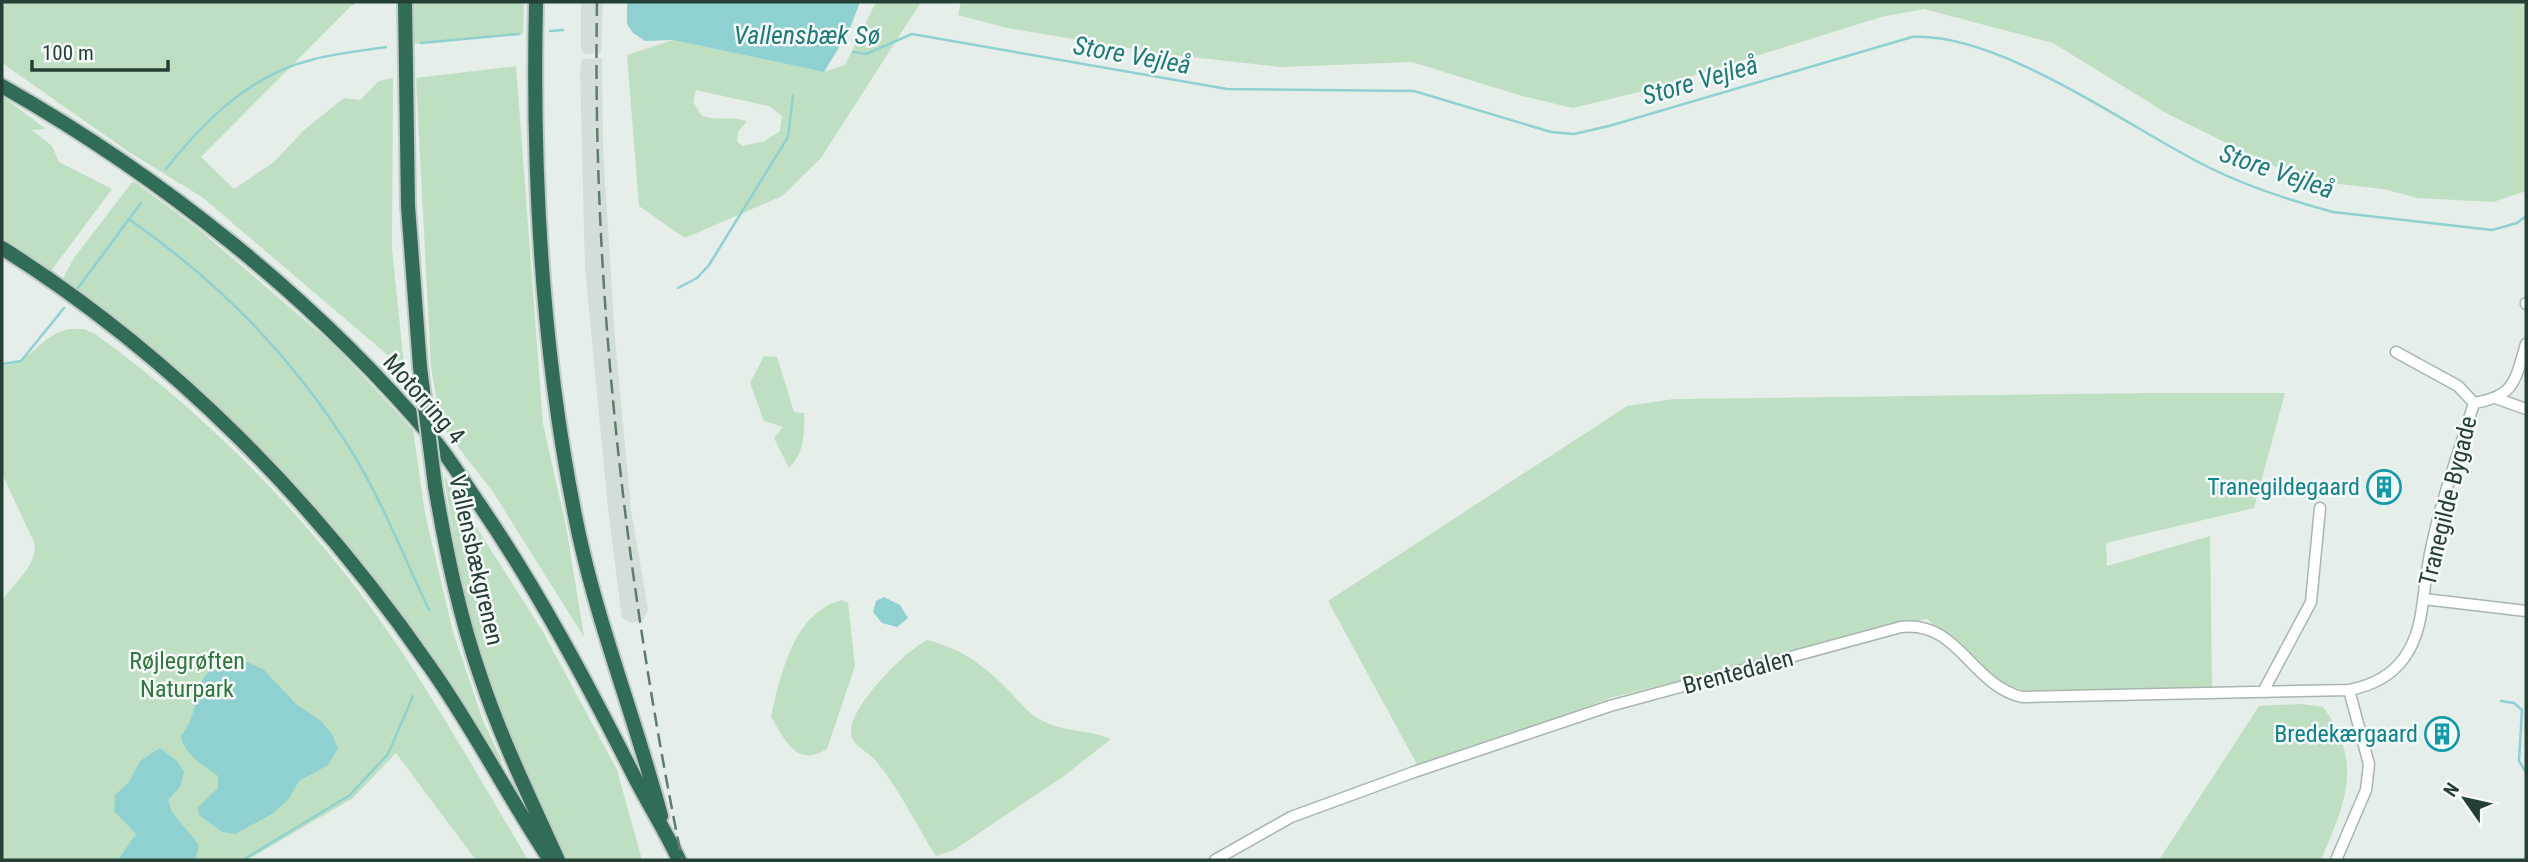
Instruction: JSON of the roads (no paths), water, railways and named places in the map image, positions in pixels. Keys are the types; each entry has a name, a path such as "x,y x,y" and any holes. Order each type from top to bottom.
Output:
{"highway":[{"name":"Vallensbækgrenen","path":"405,2 408,206 420,367 447,558 481,677 504,740 558,860"},
{"path":"536,2 536,107 542,252 556,396 567,470 598,612 665,830"},
{"name":"Motorring 4","path":"2,86 125,166 223,238 307,309 388,389 428,433 506,543 555,625 679,860"},
{"path":"2,248 79,301 185,387 268,467 319,522 432,668 550,860"}],"street":[{"name":"Tranegilde Bygade","path":"2498,399 2515,378 2526,344"},
{"name":"Tranegilde Bygade","path":"2396,352 2458,386 2474,403"},
{"name":"Tranegilde Bygade","path":"2474,403 2498,399 2526,409"},
{"name":"Tranegilde Bygade","path":"2349,690 2367,686 2389,673 2404,658 2418,627 2438,521 2474,403"},
{"path":"2264,690 2311,602 2320,508"},
{"name":"Tranegilde Bygade","path":"2424,599 2526,611"},
{"name":"Brentedalen","path":"1214,860 1291,817 1414,772 1610,706 1901,627 1918,625 1934,630 1992,683 2005,692 2022,696 2349,690"},
{"path":"2336,860 2366,790 2369,764 2349,690"}],"water":[{"name":"Vallensbæk Sø","path":"627,2 860,2 849,31 824,72 673,40 645,41 633,33 627,24"},
{"path":"884,597 900,605 908,618 897,627 882,623 873,612 876,601"},
{"path":"247,662 263,669 297,705 320,720 332,734 338,749 328,765 299,781 288,800 272,814 235,834 222,832 199,815 198,807 218,788 218,776 190,754 181,736 189,723 204,678 212,670"},
{"path":"160,748 178,762 184,772 180,787 168,800 172,812 199,845 195,860 118,860 136,834 114,811 115,795 129,782 140,761"}],"waterway":[{"path":"550,31 563,30"},
{"path":"421,43 519,34"},
{"name":"Store Vejleå","path":"853,52 866,54 912,34 1227,89 1414,91 1551,132 1574,134 1912,37 1947,40 1984,50 2023,66 2103,107 2208,167 2253,187 2302,203 2333,212 2492,230 2517,223 2526,216"},
{"path":"166,169 212,117 248,88 289,67 339,54 386,47"},
{"path":"678,288 697,278 709,265 788,137 793,96"},
{"path":"78,288 141,203"},
{"path":"129,219 162,243 224,296 280,353 305,385 363,471 429,610"},
{"path":"2,364 21,361 64,308"},
{"path":"243,860 350,795 388,754 413,696"},
{"path":"2501,701 2514,703 2522,710 2519,761 2526,772"}],"railway":[{"path":"597,2 600,218 616,433 644,647 682,860"}],"place":[{"name":"Tranegildegaard","path":"2384,487"},
{"name":"Bredekærgaard","path":"2442,734"}],"park label":[{"name":"Røjlegrøften Naturpark","path":"187,675"}]}
